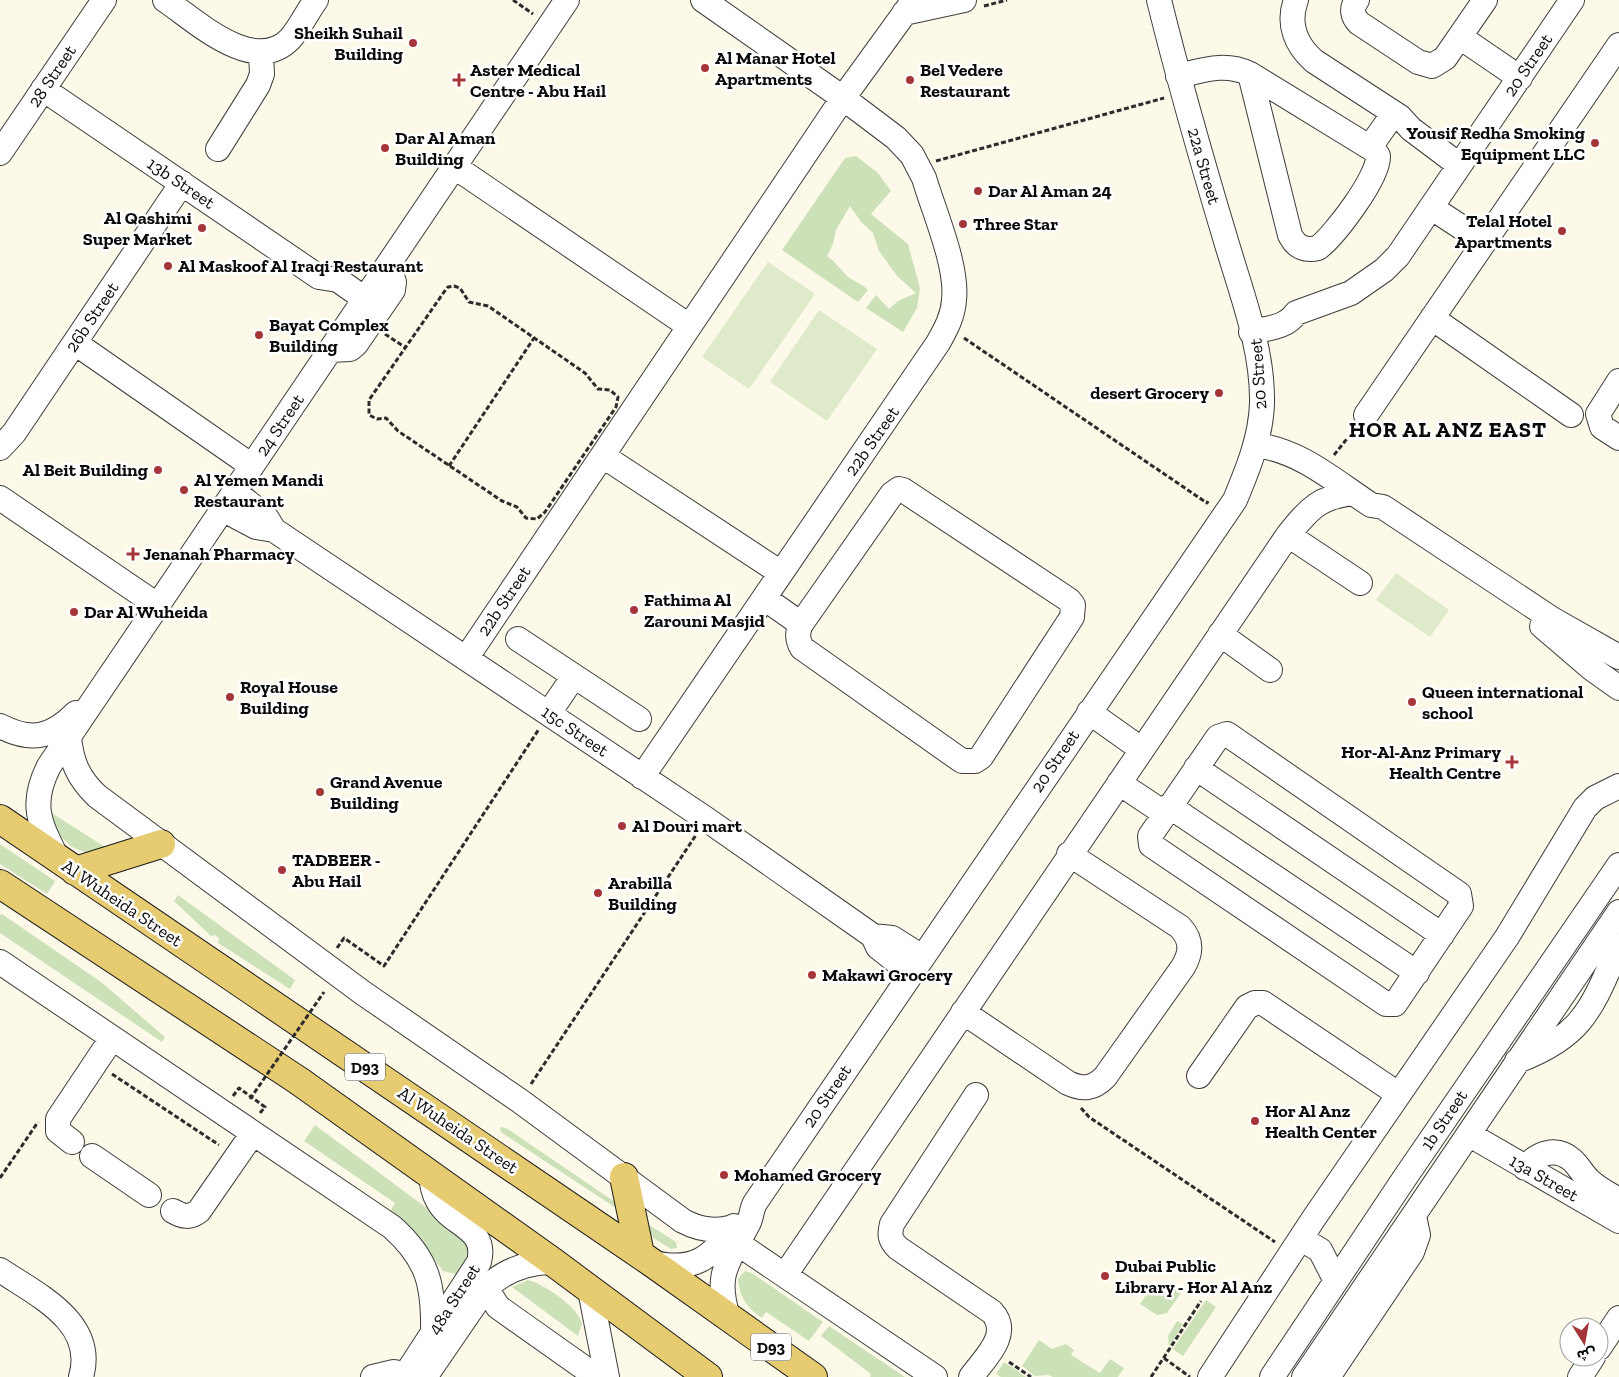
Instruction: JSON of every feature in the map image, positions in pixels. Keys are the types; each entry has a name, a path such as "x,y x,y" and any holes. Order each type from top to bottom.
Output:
{"main road":[{"name":"Al Wuheida Street","path":"0,820 646,1258 813,1377"},
{"path":"67,866 161,844"},
{"path":"0,884 300,1080 553,1262 708,1377"},
{"path":"624,1177 646,1258"}],"street":[{"name":"28 Street","path":"0,153 104,0"},
{"path":"165,0 234,46 242,50 261,52 272,50 290,38 316,0"},
{"name":"24 Street","path":"67,866 42,829 38,814 38,797 41,782 96,695 567,0"},
{"path":"703,0 843,98"},
{"path":"909,7 964,0"},
{"name":"22a Street","path":"1159,0 1180,84 1249,323"},
{"path":"1296,0 1292,15 1293,28 1297,41 1304,52 1314,61 1397,115 1411,129 1464,158"},
{"path":"1357,0 1353,14 1359,23 1424,65 1439,63 1460,37 1485,0"},
{"name":"20 Street","path":"646,1258 680,1266 694,1264 735,1235 750,1220 751,1210 1088,712 1235,500 1256,445 1260,424 1261,382 1249,323 1282,326 1293,319 1296,313 1333,300 1369,282 1398,256 1572,0"},
{"name":"22b Street","path":"466,657 843,98 909,7"},
{"path":"1460,37 1520,78"},
{"path":"1366,415 1619,45"},
{"path":"218,149 258,85 262,74 261,52"},
{"path":"1180,84 1225,66 1238,68 1250,74 1370,147 1378,156 1378,163 1344,220 1318,248 1309,250 1301,248 1290,235 1250,74"},
{"name":"13b Street","path":"43,89 319,277 338,280 360,307"},
{"name":"22b Street","path":"642,777 894,409 947,327 954,302 954,276 919,166 896,138 843,98"},
{"path":"1370,147 1397,115"},
{"path":"454,167 689,326"},
{"name":"26b Street","path":"0,448 14,433 182,184"},
{"path":"1432,208 1484,242"},
{"path":"330,350 350,349 356,344 393,290 394,282 388,265"},
{"path":"1432,318 1571,415"},
{"path":"75,343 252,466"},
{"path":"1619,381 1598,414 1602,427 1619,438"},
{"path":"1256,445 1286,451 1322,471 1362,499 1380,520 1527,616 1619,688"},
{"path":"603,456 781,573"},
{"path":"899,489 1069,600 1074,611 981,757 968,763 962,761 802,648 798,636 801,624 892,494 899,489"},
{"path":"785,1276 1141,748 1288,534 1311,508 1323,500 1336,495 1362,499 1383,507 1511,592 1619,658"},
{"path":"0,498 157,605"},
{"name":"15c Street","path":"228,500 266,517 274,530 706,819 873,936 878,947 917,965"},
{"path":"1288,534 1360,583"},
{"path":"764,598 801,624"},
{"path":"1220,634 1270,670"},
{"path":"518,639 640,719"},
{"path":"549,713 574,676"},
{"path":"0,726 24,736 48,733 64,726 96,695"},
{"path":"1088,712 1141,748"},
{"path":"1227,734 1232,736 1459,894 1461,906 1395,1004 1386,1004 1151,845 1150,836 1196,768 1218,737 1227,734"},
{"path":"69,736 73,761 84,784 161,844 363,993 520,1101 692,1226 735,1235 785,1276 935,1377"},
{"path":"1196,768 1442,935"},
{"path":"1119,783 1167,810 1416,973"},
{"path":"1210,1377 1304,1247 1398,1094 1507,937 1584,808 1595,798 1619,786"},
{"path":"963,1012 1068,1083 1078,1088 1088,1088 1098,1084 1105,1077 1183,967 1189,957 1190,946 1187,935 1180,927 1069,854"},
{"name":"1b Street","path":"1272,1377 1356,1250 1619,865"},
{"name":"1b Street","path":"1304,1377 1470,1135 1517,1061 1619,912"},
{"path":"1517,1061 1549,1048 1562,1039 1611,987 1619,946"},
{"path":"0,962 112,1038 248,1117 392,1227 432,1270 444,1276 478,1282 498,1307 597,1377"},
{"path":"1199,1076 1247,1007 1255,1003 1263,1003 1398,1094"},
{"path":"72,1142 58,1130 57,1122 112,1038"},
{"path":"971,1377 999,1337 1001,1328 998,1319 992,1312 898,1248 892,1242 889,1232 892,1224 976,1095"},
{"path":"173,1211 184,1217 199,1211 248,1117"},
{"name":"13a Street","path":"1470,1135 1619,1221"},
{"path":"1525,1168 1539,1155 1548,1153 1565,1156 1573,1161 1590,1182 1619,1200"},
{"path":"92,1156 149,1194"},
{"name":"48a Street","path":"412,1376 478,1282 481,1255 478,1239 474,1233 447,1213 438,1202 432,1188 431,1174"},
{"path":"1328,1377 1412,1252 1418,1235 1414,1216"},
{"name":"20 Street","path":"728,1318 723,1301 722,1284 735,1235"},
{"path":"1304,1247 1356,1250"},
{"path":"1304,1247 1336,1281"},
{"path":"422,1261 430,1280 433,1298 433,1333"},
{"name":"48a Street","path":"412,1376 433,1333 478,1282 522,1266 553,1262"},
{"path":"0,1270 60,1310 74,1326 83,1345 84,1366 81,1377"},
{"path":"590,1290 606,1377"},
{"path":"1609,1333 1619,1318"},
{"path":"373,1377 394,1372 412,1376"}],"path":[{"path":"919,166 1180,84"},
{"path":"454,286 460,288 469,302 488,306 586,372 598,389 614,392 619,402 545,512 537,519 526,518 518,507 502,501 398,432 386,418 377,419 369,415 367,404 369,400 406,348 444,292 454,286"},
{"path":"947,327 1207,503 1218,487 1235,500"},
{"path":"384,333 406,348"},
{"path":"449,466 534,338"},
{"path":"1322,471 1366,415"},
{"path":"335,952 344,938 384,966 549,713"},
{"path":"520,1101 706,819"},
{"path":"95,1063 225,1149 248,1117 250,1099 324,992"},
{"path":"1068,1083 1080,1107 1089,1117 1304,1247"},
{"path":"230,1100 239,1088 265,1107 260,1114 248,1117"},
{"path":"0,1178 39,1120"},
{"path":"1151,1377 1201,1301"},
{"path":"991,1349 1031,1377"},
{"path":"1164,1358 1190,1377"}],"green space":[{"path":"856,156 878,173 891,191 871,214 908,244 920,288 917,308 903,332 866,308 876,295 889,309 898,301 916,293 897,276 879,251 873,233 861,222 850,206 836,230 833,244 827,256 847,276 868,290 858,302 782,250 845,158"},
{"path":"768,262 815,294 749,389 702,357"},
{"path":"819,310 877,349 827,421 770,382"},
{"path":"1396,573 1449,610 1430,637 1376,600"},
{"path":"50,812 113,852 92,855 72,847 54,831"},
{"path":"0,844 55,881 47,894 0,864"},
{"path":"178,895 295,980 290,989 218,943 219,938 215,935 211,936 174,901"},
{"path":"2,914 101,982 165,1037 162,1042 0,933 0,915"},
{"path":"315,1125 474,1245 459,1275 443,1271 422,1243 388,1215 395,1203 304,1141"},
{"path":"500,1127 506,1128 618,1204 619,1210 501,1132"},
{"path":"646,1223 676,1242 677,1248 671,1249 647,1234"},
{"path":"745,1271 752,1273 823,1322 809,1341 766,1312 762,1318 748,1306 742,1297 738,1279"},
{"path":"528,1280 551,1291 574,1310 582,1323 578,1336 512,1287"},
{"path":"1168,1285 1181,1293 1167,1313 1157,1315 1140,1304 1152,1287"},
{"path":"1206,1300 1216,1307 1183,1356 1173,1349"},
{"path":"1177,1321 1183,1324 1169,1347 1168,1336"},
{"path":"829,1326 905,1377 870,1377 871,1374 821,1336"},
{"path":"1039,1340 1052,1349 1066,1344 1074,1350 1071,1355 1100,1373 1110,1359 1124,1368 1118,1377 1035,1376 1022,1366"},
{"path":"1004,1362 1026,1377 1001,1377 996,1374"}],"place":[{"name":"Sheikh Suhail Building","path":"413,43"},
{"name":"Al Manar Hotel Apartments","path":"705,68"},
{"name":"Aster Medical Centre - Abu Hail","path":"459,80"},
{"name":"Bel Vedere Restaurant","path":"910,80"},
{"name":"Yousif Redha Smoking Equipment LLC","path":"1595,143"},
{"name":"Dar Al Aman Building","path":"385,148"},
{"name":"Dar Al Aman 24","path":"978,191"},
{"name":"Three Star","path":"963,224"},
{"name":"Al Qashimi Super Market","path":"202,228"},
{"name":"Telal Hotel Apartments","path":"1562,231"},
{"name":"Al Maskoof Al Iraqi Restaurant","path":"168,266"},
{"name":"Bayat Complex Building","path":"259,335"},
{"name":"desert Grocery","path":"1219,393"},
{"name":"Al Beit Building","path":"158,470"},
{"name":"Al Yemen Mandi Restaurant","path":"184,490"},
{"name":"Jenanah Pharmacy","path":"133,554"},
{"name":"Fathima Al Zarouni Masjid","path":"634,610"},
{"name":"Dar Al Wuheida","path":"74,612"},
{"name":"Royal House Building","path":"230,697"},
{"name":"Queen international school","path":"1412,702"},
{"name":"Hor-Al-Anz Primary Health Centre","path":"1512,762"},
{"name":"Grand Avenue Building","path":"320,792"},
{"name":"Al Douri mart","path":"622,826"},
{"name":"TADBEER - Abu Hail","path":"282,870"},
{"name":"Arabilla Building","path":"598,893"},
{"name":"Makawi Grocery","path":"812,975"},
{"name":"Hor Al Anz Health Center","path":"1255,1121"},
{"name":"Mohamed Grocery","path":"724,1175"},
{"name":"Dubai Public Library - Hor Al Anz","path":"1105,1276"}],"district":[{"name":"HOR AL ANZ EAST","path":"1448,429"}]}
